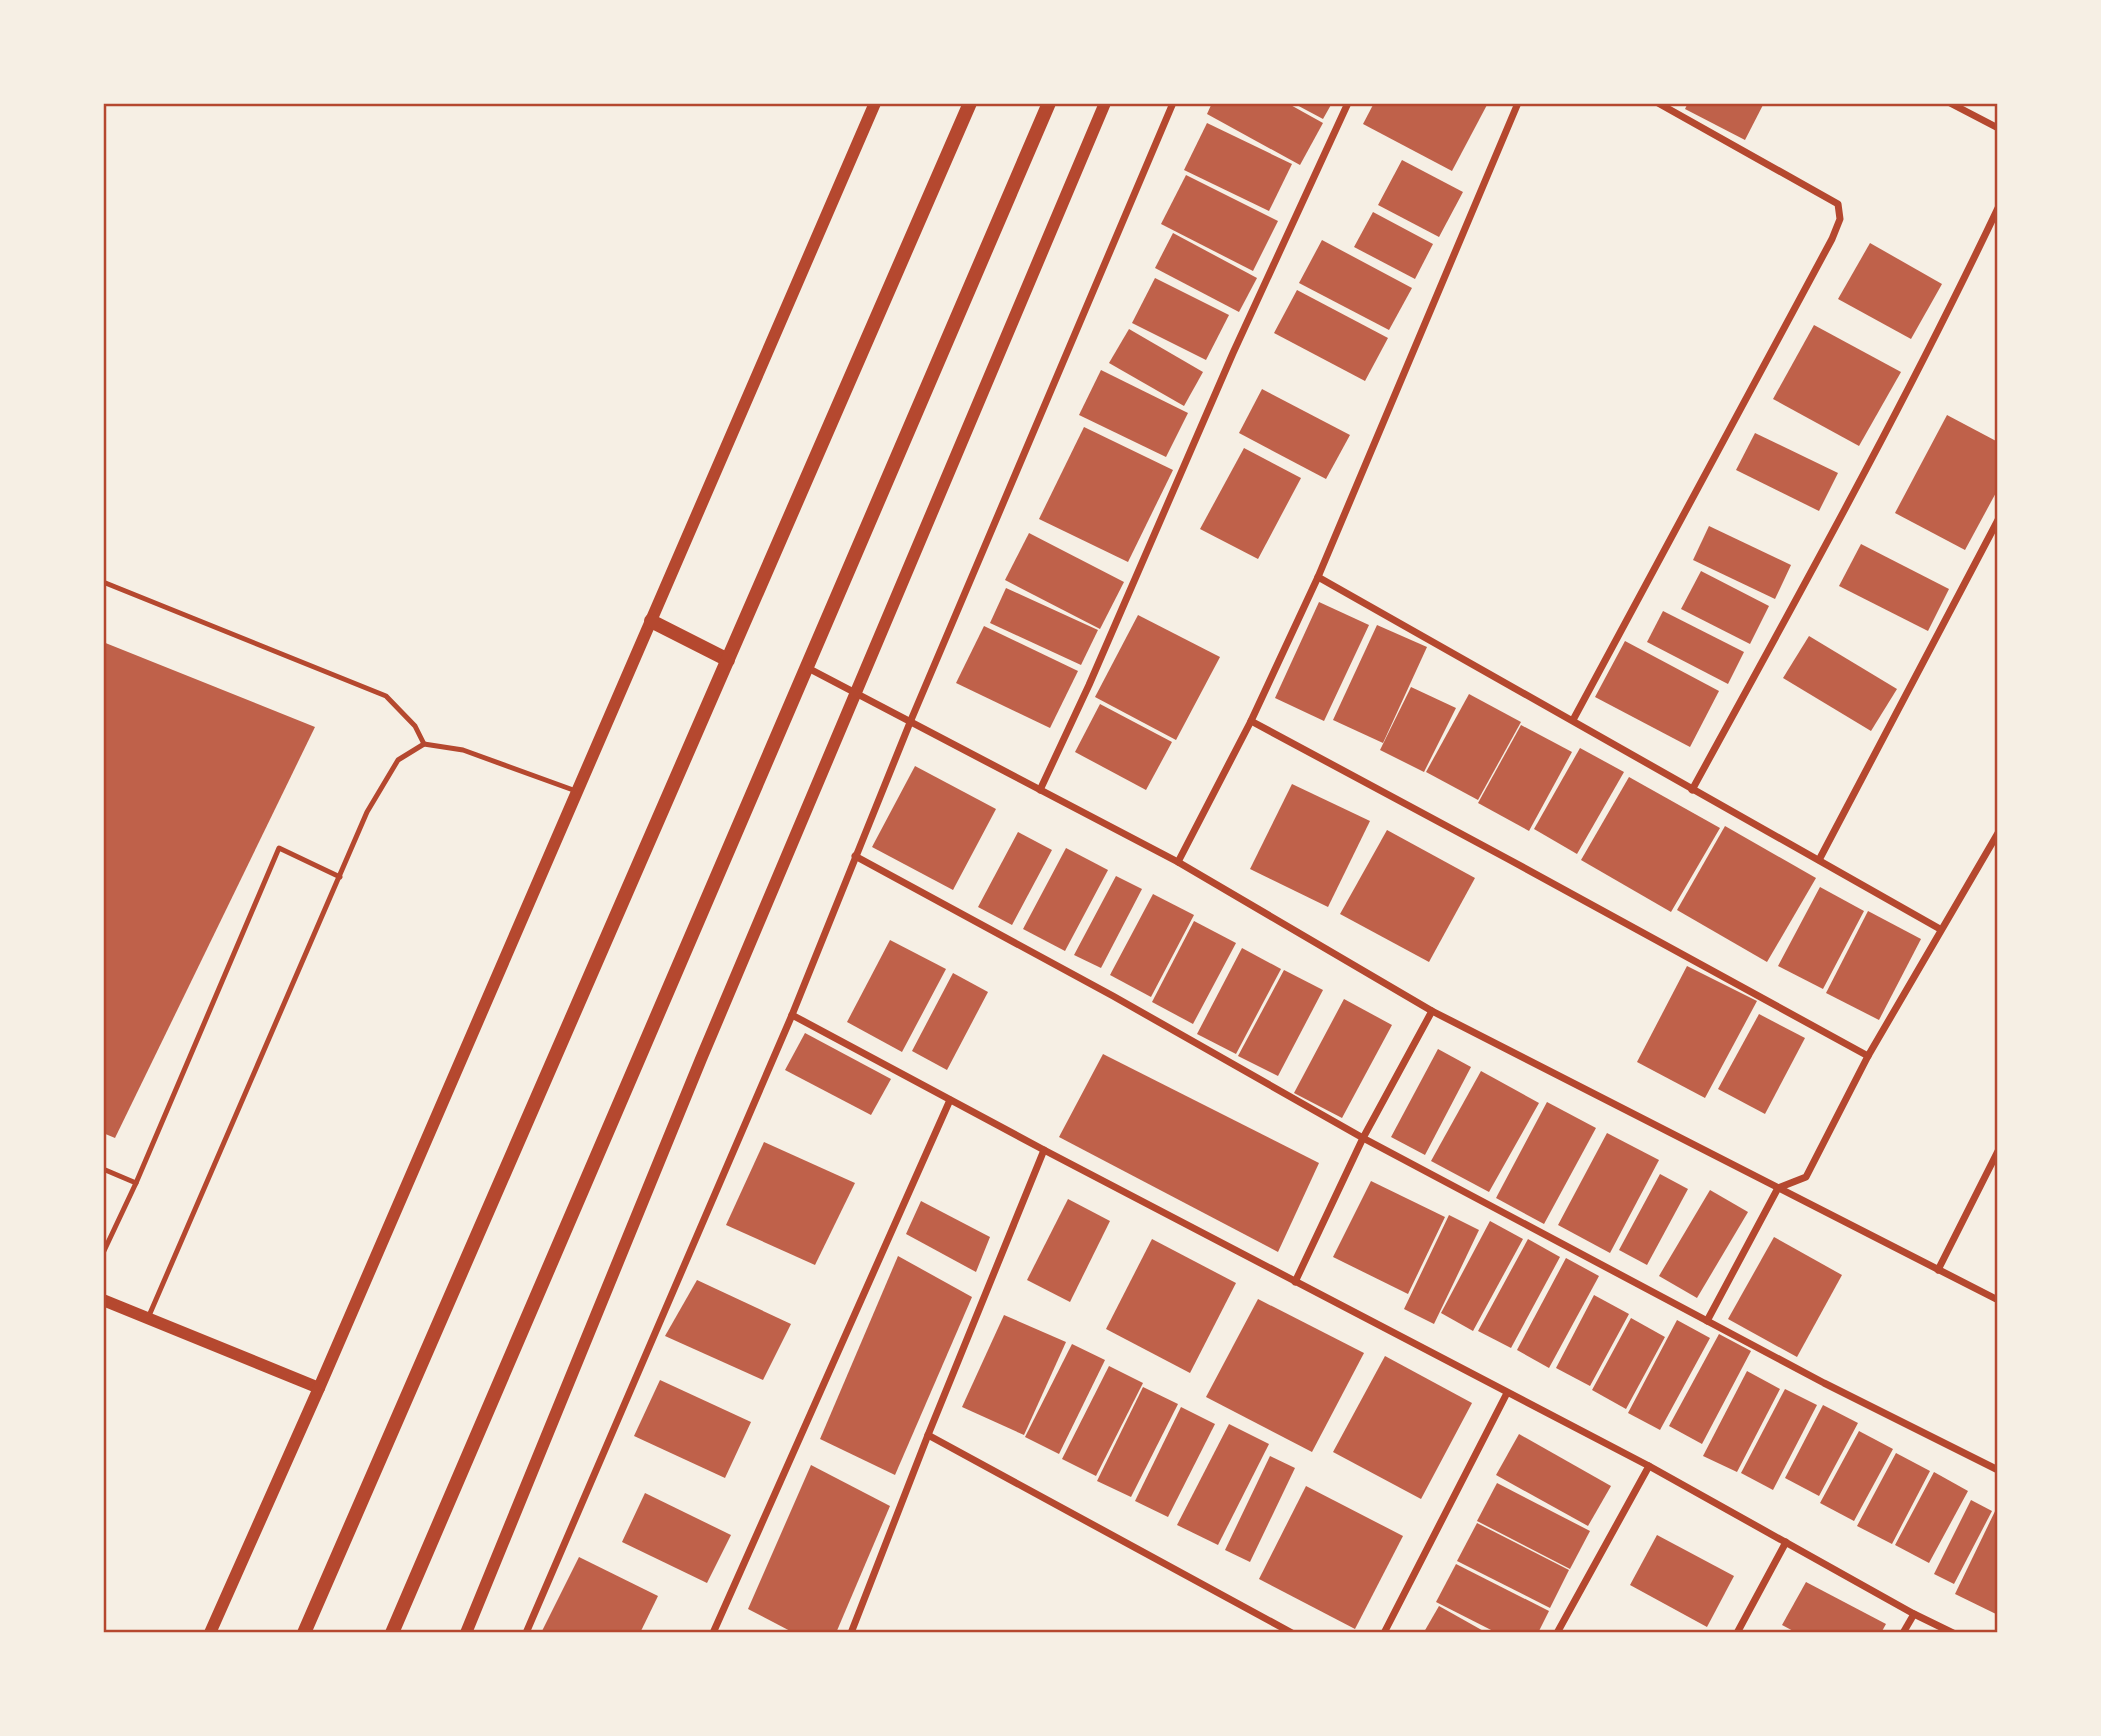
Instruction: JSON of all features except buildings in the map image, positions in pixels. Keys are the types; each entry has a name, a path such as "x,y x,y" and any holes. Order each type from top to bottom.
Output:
{"main road":[{"path":"304,1633 970,103"},
{"path":"392,1633 1049,103"},
{"path":"651,621 728,660"}],"street":[{"path":"210,1633 319,1388 875,103"},
{"path":"466,1633 701,1059 1105,103"},
{"path":"526,1633 792,1015 911,720 1173,103"},
{"path":"1040,790 1089,685 1233,353 1348,103"},
{"path":"1178,862 1251,721 1318,577 1518,103"},
{"path":"1573,720 1832,239 1840,219 1838,204 1658,103"},
{"path":"1950,103 1998,128"},
{"path":"1692,790 1870,462 1952,306 1998,208"},
{"path":"1819,860 1998,520"},
{"path":"1318,577 1940,929"},
{"path":"806,667 1178,862 1432,1011 1998,1300"},
{"path":"1251,721 1868,1056"},
{"path":"1707,1321 1778,1188 1805,1177 1868,1056 1998,833"},
{"path":"855,856 1113,996 1363,1138 1824,1383 1998,1470"},
{"path":"1295,1282 1363,1138 1432,1011"},
{"path":"792,1015 1044,1150 1649,1466 1914,1614 1953,1633"},
{"path":"713,1633 950,1100"},
{"path":"851,1633 1044,1150"},
{"path":"1938,1270 1998,1151"},
{"path":"103,1300 319,1388"},
{"path":"1384,1633 1507,1393"},
{"path":"928,1436 1292,1633"},
{"path":"1557,1633 1649,1466"},
{"path":"1737,1633 1786,1542"},
{"path":"1903,1633 1914,1614"}],"lane":[{"path":"103,582 386,696 415,726 424,744"},
{"path":"148,1318 367,811 398,760 424,744 463,750 577,791"},
{"path":"103,1253 136,1183 279,848 340,877"},
{"path":"103,1169 136,1183"}]}
